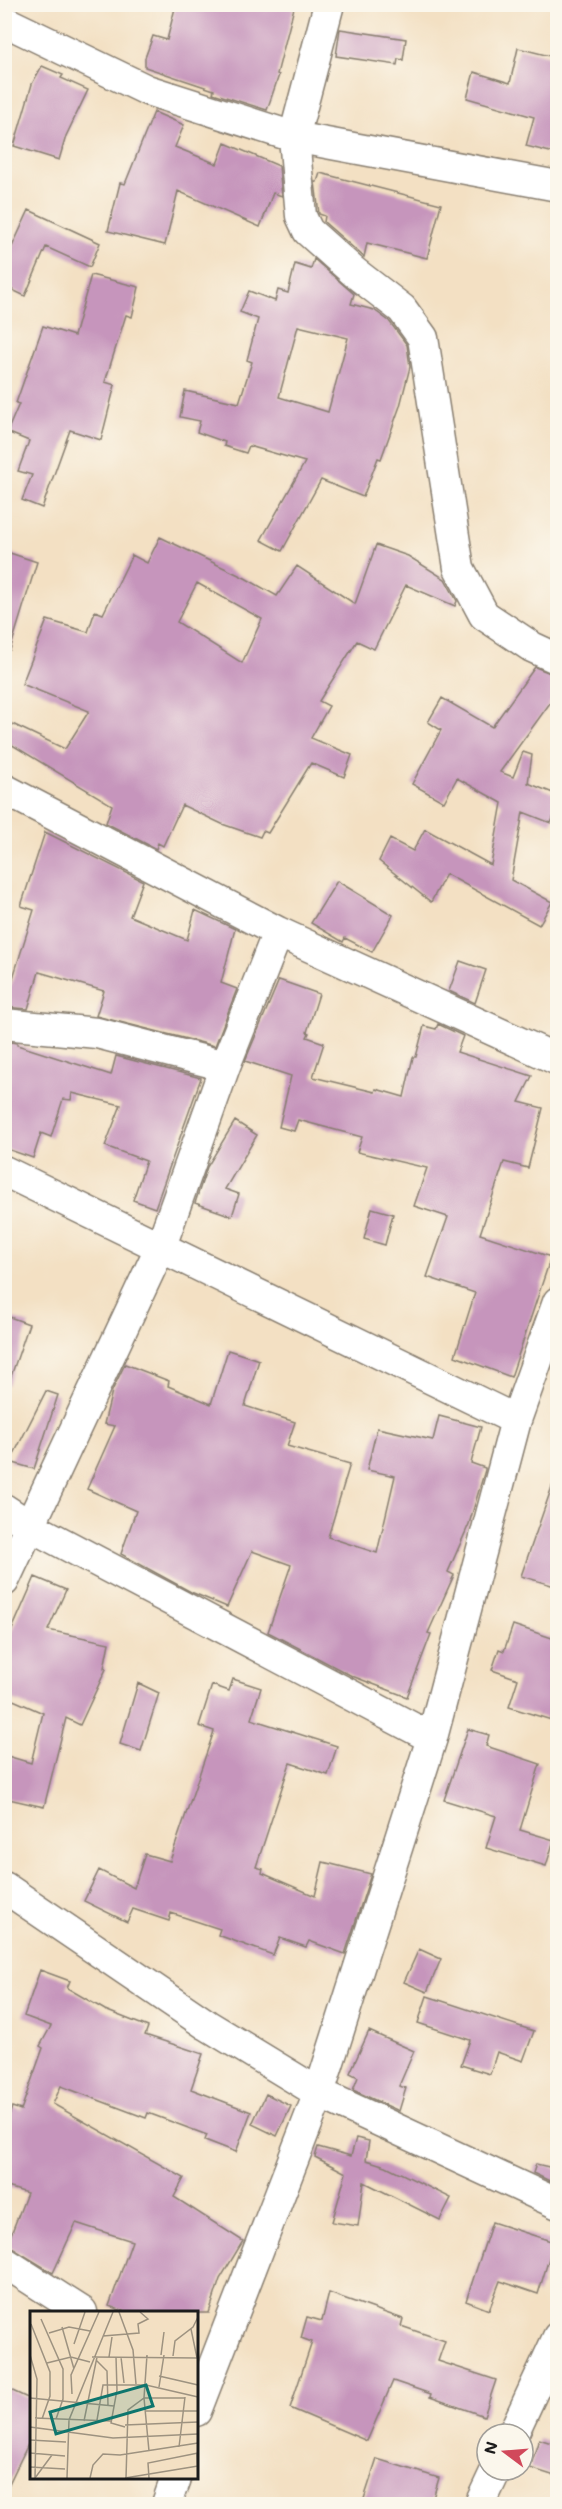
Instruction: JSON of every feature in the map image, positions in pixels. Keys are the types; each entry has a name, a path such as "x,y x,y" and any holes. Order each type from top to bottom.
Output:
{"street":[{"path":"329,4 294,137 301,216 308,231 354,272 402,309 423,338 459,568 484,615 532,647 558,659"},
{"path":"4,21 147,90 294,137 558,186"},
{"path":"4,789 278,932 558,1060"},
{"path":"4,1581 161,1246 225,1066 278,932"},
{"path":"4,1024 97,1033 225,1066"},
{"path":"4,1171 516,1419"},
{"path":"198,2397 319,2093 432,1738 516,1419 558,1302"},
{"path":"4,1509 30,1526 432,1738"},
{"path":"4,1887 207,2025 319,2093 558,2204"},
{"path":"4,2262 79,2311"},
{"path":"519,2422 558,2337"},
{"path":"167,2505 176,2479"},
{"path":"480,2505 491,2482"}],"building":[{"path":"176,4 295,4 277,74 279,75 267,110 213,93 214,90 145,67 145,58 153,36 167,40"},
{"path":"340,29 406,39 403,60 398,59 397,65 336,56"},
{"path":"518,48 558,58 558,154 526,146 534,117 467,98 474,72 510,83"},
{"path":"42,66 63,75 61,78 88,90 66,136 59,160 14,146 32,84"},
{"path":"154,112 184,125 175,147 217,164 225,143 279,166 282,196 273,193 260,227 178,191 165,245 108,231 120,183 125,184"},
{"path":"320,173 441,204 427,258 367,243 364,257 324,222 325,216 319,214 315,182"},
{"path":"29,210 100,243 90,267 46,247 25,296 4,286 4,264"},
{"path":"314,259 354,294 351,304 374,310 389,321 407,345 410,367 400,406 381,459 378,458 363,497 321,480 282,551 261,540 305,462 249,446 246,453 224,446 225,442 197,432 200,421 180,417 185,391 239,403 252,362 247,360 258,319 240,312 249,291 275,301 278,290 288,293 295,264 311,269","holes":["298,326 348,338 328,412 279,397"]},
{"path":"91,275 139,287 132,317 126,315 105,382 115,385 101,440 70,430 42,508 22,500 32,475 18,471 29,441 7,432 19,404 16,403 43,326 74,336"},
{"path":"160,537 277,596 297,566 355,604 376,545 408,556 445,579 457,601 455,606 406,585 374,649 357,641 319,701 329,706 311,738 352,755 344,777 311,763 268,833 263,831 260,837 222,824 182,805 163,846 158,843 156,849 106,823 112,805 4,740 4,720 65,749 89,711 22,684 47,620 88,632 95,611 103,614 132,555 147,563","holes":["197,583 262,619 242,663 177,622"]},
{"path":"4,551 37,562 10,650 4,649"},
{"path":"535,667 558,676 558,692 500,772 513,777 523,752 532,755 528,783 558,795 558,807 551,823 523,812 511,880 552,902 539,925 446,874 431,902 379,861 390,839 413,851 425,829 491,865 502,803 457,778 444,802 412,784 441,730 428,722 442,698 492,727"},
{"path":"45,832 143,881 130,916 187,940 195,910 235,929 221,983 237,989 215,1046 96,1016 104,991 39,972 28,1009 4,1007 34,910 21,906"},
{"path":"337,881 393,915 372,952 345,938 343,942 311,923"},
{"path":"460,961 486,970 475,1003 449,991"},
{"path":"279,980 319,994 307,1032 309,1033 307,1037 324,1043 313,1077 375,1092 376,1089 404,1097 413,1057 416,1057 424,1026 436,1029 438,1024 463,1036 457,1052 532,1076 519,1102 543,1108 528,1168 504,1162 480,1234 551,1257 511,1377 455,1356 475,1293 427,1277 448,1217 414,1206 427,1168 357,1152 362,1137 298,1120 294,1131 279,1127 291,1076 245,1061"},
{"path":"4,1041 17,1043 17,1045 111,1075 116,1056 201,1078 155,1208 133,1200 146,1161 105,1146 121,1105 72,1093 71,1100 63,1099 51,1137 41,1133 33,1158 4,1148"},
{"path":"235,1121 257,1135 225,1189 239,1194 232,1216 195,1203 207,1167"},
{"path":"372,1208 393,1214 385,1245 364,1239"},
{"path":"4,1315 29,1324 8,1385 4,1385"},
{"path":"228,1350 259,1360 245,1406 295,1422 287,1446 350,1464 328,1537 377,1553 395,1476 367,1470 377,1428 433,1440 439,1416 481,1427 471,1463 485,1470 469,1524 448,1572 454,1575 428,1633 431,1634 407,1697 352,1676 268,1632 291,1565 252,1551 227,1607 191,1592 121,1554 136,1511 87,1489 115,1426 104,1424 112,1391 125,1364 169,1381 168,1386 211,1404"},
{"path":"46,1391 58,1395 34,1469 10,1462"},
{"path":"554,1481 558,1481 558,1587 521,1576"},
{"path":"35,1577 66,1590 48,1630 109,1643 104,1668 106,1669 80,1725 66,1718 44,1807 4,1798 4,1755 31,1763 43,1713 4,1696 4,1648"},
{"path":"513,1625 558,1640 558,1722 509,1707 518,1679 492,1670 499,1649 504,1651"},
{"path":"233,1679 261,1688 251,1719 337,1746 328,1775 290,1763 256,1867 263,1869 262,1873 315,1896 323,1862 371,1874 345,1954 309,1941 306,1947 280,1938 273,1955 218,1935 220,1929 171,1913 169,1921 133,1909 127,1922 84,1901 99,1870 134,1888 145,1854 170,1861 214,1731 199,1726 212,1685 229,1691"},
{"path":"138,1683 159,1693 141,1751 120,1744"},
{"path":"468,1729 489,1735 486,1746 540,1764 520,1830 554,1840 546,1866 486,1848 496,1816 444,1800"},
{"path":"419,1949 441,1959 427,1992 404,1982"},
{"path":"40,1970 70,1981 67,1988 105,2010 148,2027 145,2035 203,2054 191,2089 251,2112 236,2152 205,2140 207,2135 148,2113 146,2118 61,2086 53,2104 184,2178 174,2197 243,2241 220,2279 209,2313 123,2311 109,2306 132,2241 76,2223 53,2273 7,2245 27,2193 4,2186 4,2130 12,2107 21,2110 43,2048 40,2046 51,2026 24,2016"},
{"path":"427,1996 534,2031 523,2061 497,2052 490,2074 461,2065 470,2040 418,2023"},
{"path":"369,2031 414,2051 399,2086 406,2088 399,2111 353,2090 358,2077 350,2073"},
{"path":"266,2094 291,2106 277,2136 252,2124"},
{"path":"356,2138 369,2141 366,2160 386,2166 451,2198 440,2220 364,2182 358,2226 332,2222 346,2173 315,2157 318,2147 351,2156"},
{"path":"536,2164 558,2169 558,2185 533,2173"},
{"path":"492,2222 554,2242 538,2294 500,2281 489,2310 466,2301"},
{"path":"329,2293 403,2319 401,2326 445,2341 438,2361 496,2380 484,2416 393,2381 367,2441 290,2408 312,2342 301,2338 307,2317 322,2321"},
{"path":"4,2387 30,2399 30,2440 4,2494"},
{"path":"539,2439 558,2445 558,2477 535,2470 535,2452"},
{"path":"377,2459 439,2478 431,2505 362,2505"}]}
